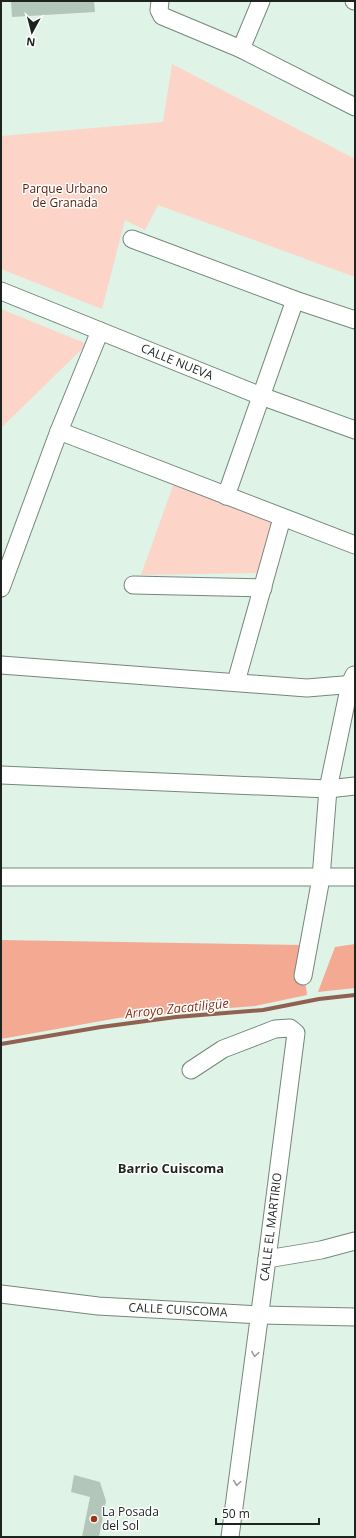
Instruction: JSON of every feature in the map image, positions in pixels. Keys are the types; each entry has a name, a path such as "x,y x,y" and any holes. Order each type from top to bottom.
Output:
{"street":[{"path":"160,1 159,10 162,16 241,49 355,107"},
{"path":"241,49 261,1"},
{"path":"132,238 295,300 355,320"},
{"name":"CALLE NUEVA","path":"1,291 261,396 355,430"},
{"path":"226,496 295,300"},
{"path":"2,581 59,431 100,331"},
{"path":"59,431 355,545"},
{"path":"236,682 282,518"},
{"path":"133,585 263,588"},
{"path":"1,665 307,688 353,680 328,789 321,878 303,976"},
{"path":"1,775 328,789 355,786"},
{"path":"1,877 355,877"},
{"name":"CALLE EL MARTIRIO","path":"190,1070 223,1049 275,1029 290,1028 296,1033 268,1259 230,1537"},
{"path":"268,1259 321,1250 355,1242"},
{"name":"CALLE CUISCOMA","path":"1,1294 98,1306 260,1315 355,1317"}],"green space":[{"name":"Parque Urbano de Granada","path":"172,64 355,159 355,277 158,205 145,230 125,220 102,309 1,269 1,136 163,122"},
{"path":"1,309 87,344 1,428"},
{"path":"174,483 274,522 261,573 141,575"}],"shaded area":[{"path":"1,940 301,945 307,995 255,1006 118,1018 1,1039"},
{"path":"355,944 355,988 318,992 335,947"}],"building":[{"path":"11,1 94,1 95,12 12,17"},
{"name":"La Posada del Sol","path":"74,1475 100,1482 106,1501 99,1537 82,1537 90,1497 71,1492"}],"waterway":[{"name":"Arroyo Zacatiligüe","path":"1,1044 101,1027 176,1017 263,1010 319,999 355,995"}],"place":[{"name":"La Posada del Sol","path":"94,1519"}],"district":[{"name":"Barrio Cuiscoma","path":"171,1168"}]}
